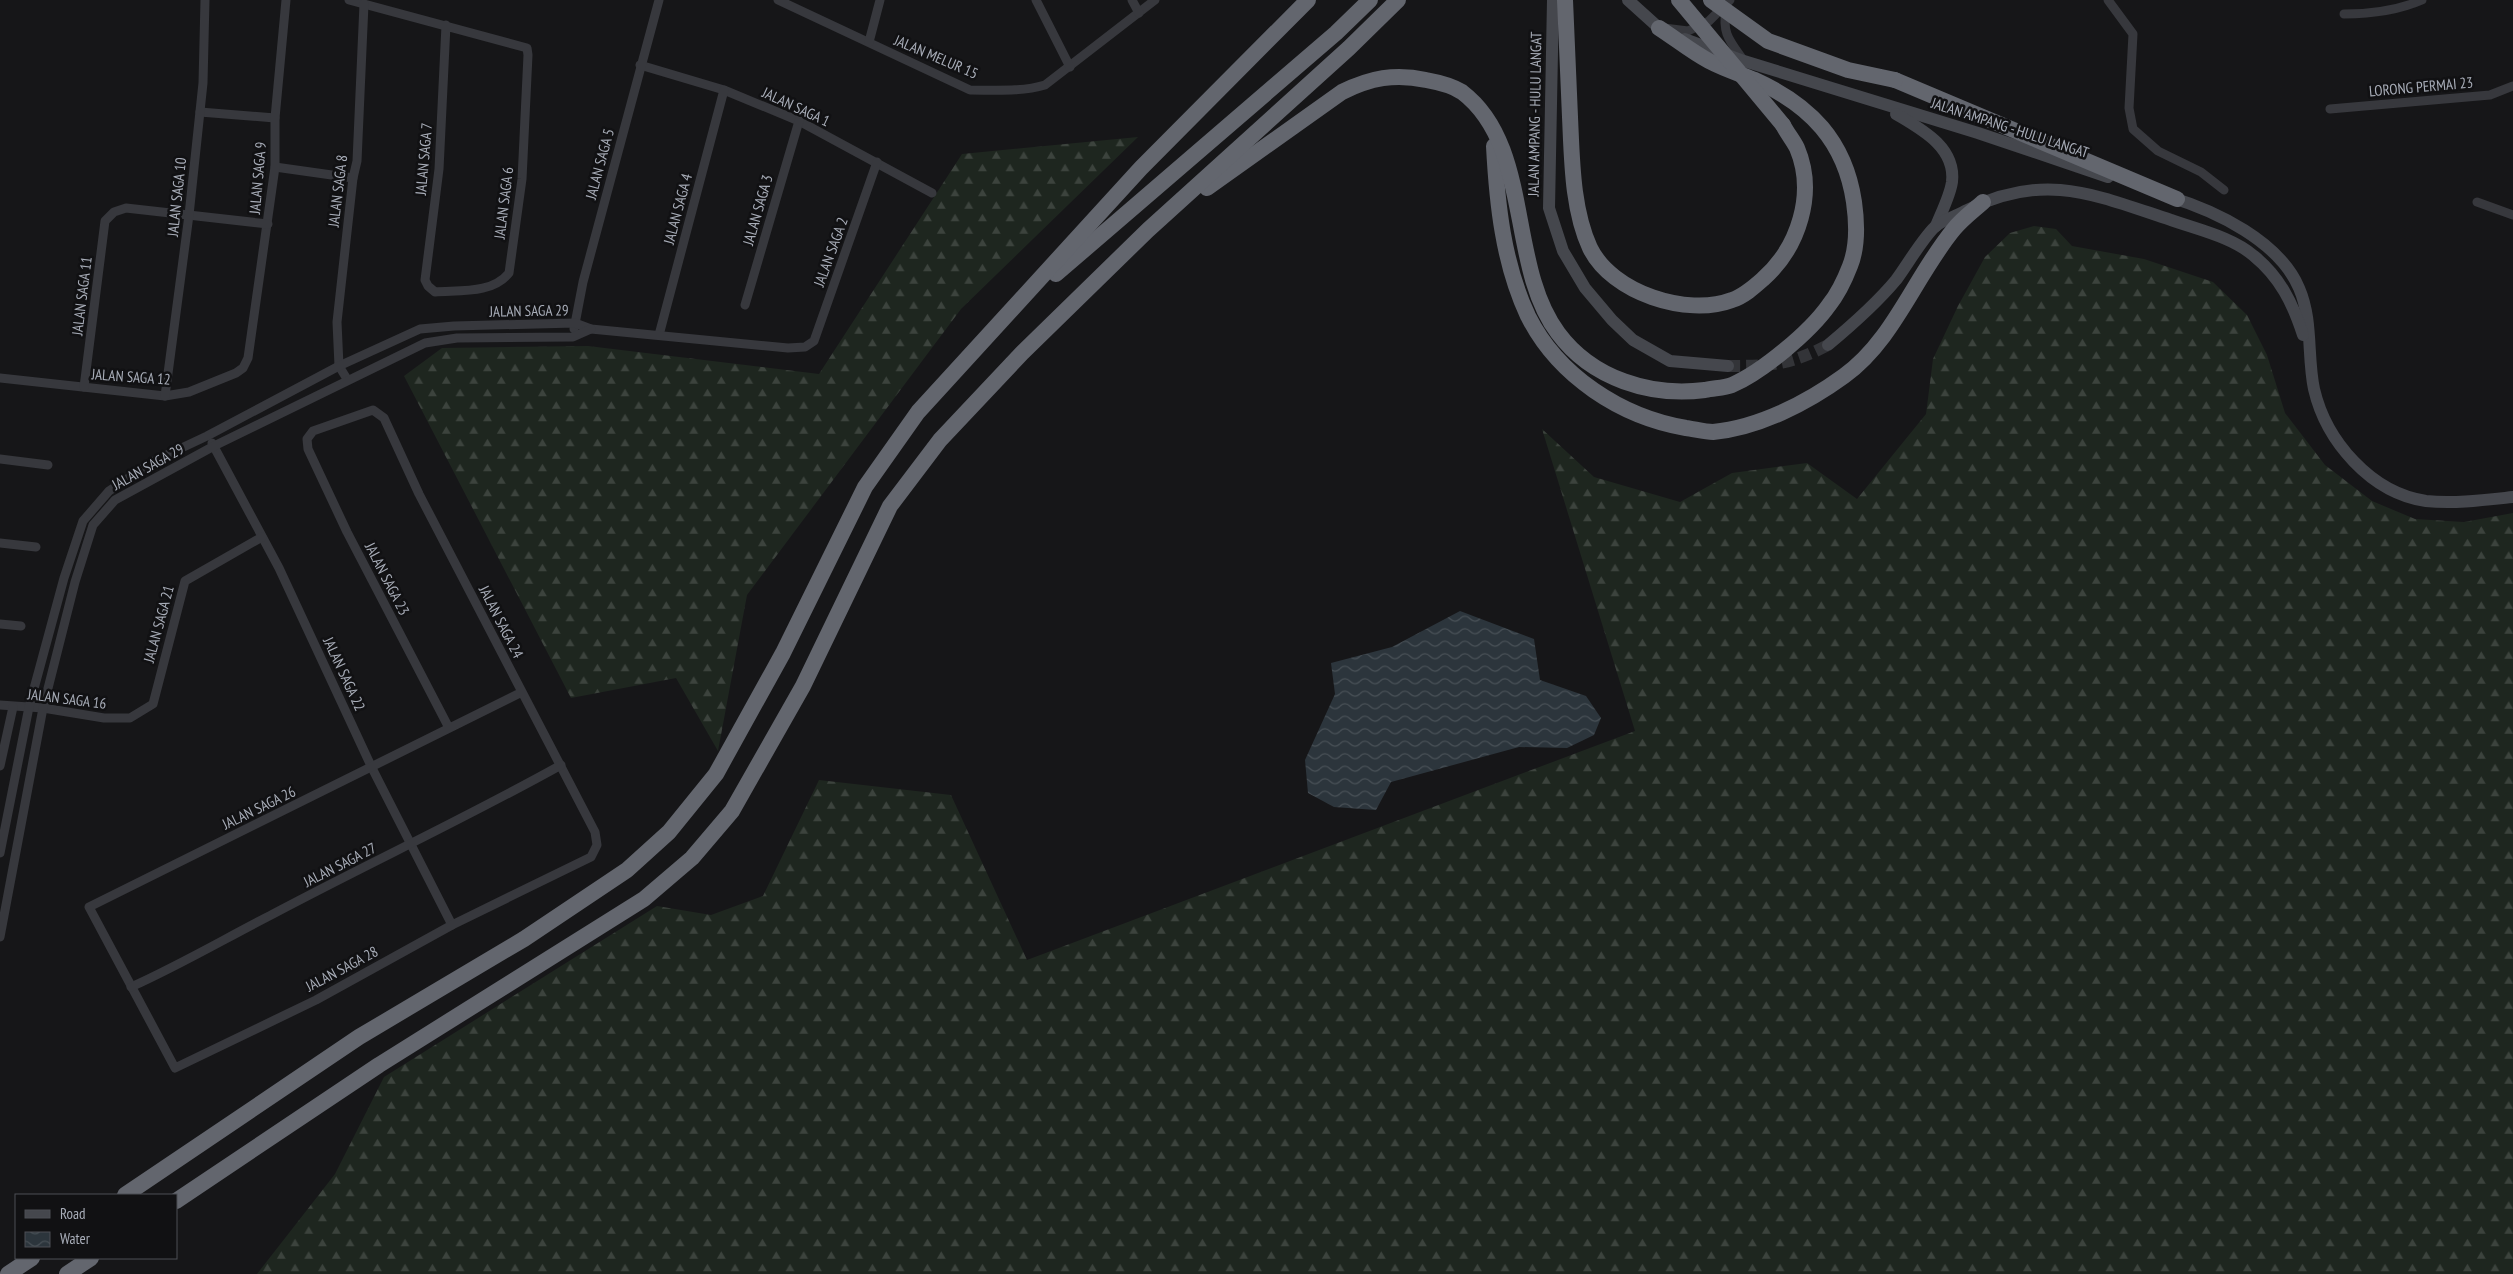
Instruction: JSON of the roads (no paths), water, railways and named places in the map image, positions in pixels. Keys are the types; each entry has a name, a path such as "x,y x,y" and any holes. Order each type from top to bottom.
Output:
{"highway":[{"path":"126,1194 359,1037 524,939 627,870 670,832 716,774 782,653 865,487 918,412 1141,168 1308,0"},
{"path":"998,324 1336,32 1370,0"},
{"path":"178,1200 379,1065 644,899 692,858 732,811 803,686 890,506 940,440 1022,353 1148,230 1349,48 1398,0"},
{"path":"1565,0 1572,158 1581,219 1591,249 1611,274 1636,292 1659,301 1700,306 1732,300 1752,289 1773,270 1786,253 1795,235 1804,208 1803,178 1797,148 1783,125 1680,0"},
{"path":"1722,2 1768,41 1848,70 1895,80 2177,199"},
{"path":"1148,230 1342,92 1364,81 1391,76 1409,76 1432,81 1461,91 1481,112 1493,130 1514,184 1521,233 1533,285 1558,333 1591,366 1634,386 1686,392 1730,386 1764,366 1804,332 1830,305 1851,264 1858,229 1850,176 1828,133 1795,102 1758,81 1710,62 1659,28"},
{"path":"1493,130 1496,186 1509,261 1529,316 1557,359 1603,398 1639,416 1674,426 1712,432 1758,422 1797,404 1844,376 1871,353 1954,228 1983,202"},
{"path":"8,1274 30,1259"},
{"path":"67,1274 90,1259"}],"street":[{"name":"JALAN SAGA 10","path":"165,396 190,215 203,83 206,0"},
{"name":"JALAN SAGA 9","path":"248,358 275,167 275,118 286,0"},
{"path":"349,0 446,25"},
{"name":"JALAN SAGA 5","path":"573,337 582,282 659,0"},
{"name":"JALAN MELUR 15","path":"778,0 970,90 1034,88 1045,85 1155,0"},
{"path":"869,42 880,0"},
{"path":"1036,0 1070,67"},
{"path":"1132,0 1138,13"},
{"name":"JALAN AMPANG - HULU LANGAT","path":"1553,0 1549,208 1563,251 1584,288 1612,320 1633,340 1670,361 1728,366"},
{"name":"JALAN AMPANG - HULU LANGAT","path":"1628,0 1659,28 1697,45 1878,104 1978,133 2177,199 2215,214 2242,228 2264,244 2283,264 2299,287 2306,312 2314,387 2320,409 2330,432 2346,452 2367,473 2406,496 2426,500 2468,501 2513,497"},
{"path":"2108,0 2133,34 2130,108 2133,129 2158,151 2201,172 2224,190"},
{"path":"2344,14 2366,14 2405,8 2422,0"},
{"path":"1659,28 1688,31 1709,21 1722,2"},
{"path":"1722,2 1723,25 1730,42 1744,61"},
{"name":"JALAN SAGA 8","path":"346,379 339,366 337,322 353,178 357,161 364,4"},
{"name":"JALAN SAGA 6","path":"435,292 492,287 502,282 509,273 522,179 528,55 527,48 519,44 446,25"},
{"name":"JALAN SAGA 7","path":"435,292 428,286 425,280 439,169 446,25"},
{"name":"JALAN SAGA 1","path":"640,64 724,90 799,122 932,193"},
{"name":"LORONG PERMAI 23","path":"2330,109 2490,95 2513,86"},
{"name":"JALAN SAGA 4","path":"659,335 724,90"},
{"path":"1878,104 1930,134 1948,157 1952,182 1936,226"},
{"path":"200,112 275,118"},
{"name":"JALAN SAGA 3","path":"745,306 799,122"},
{"name":"JALAN SAGA 2","path":"805,347 814,341 877,162"},
{"path":"275,167 353,178"},
{"name":"JALAN AMPANG - HULU LANGAT","path":"1828,345 1854,324 1895,281 1936,226 1983,202 2009,194 2046,187 2094,195 2223,238 2253,255 2275,276 2293,304 2311,358"},
{"path":"2477,202 2513,215"},
{"name":"JALAN SAGA 11","path":"84,387 106,221 114,212 126,208 190,215"},
{"path":"190,215 268,224"},
{"name":"JALAN SAGA 29","path":"0,853 29,707 64,578 83,522 109,491 154,461 207,436 339,366 420,329 454,326 575,323 591,329 788,348 805,347"},
{"name":"JALAN SAGA 29","path":"0,937 43,708 75,582 93,525 115,500 214,446 346,379 425,343 457,338 573,337 591,329"},
{"name":"JALAN SAGA 12","path":"0,378 165,396 189,392 236,374 243,368 248,358"},
{"name":"JALAN SAGA 23","path":"379,412 373,410 313,431 307,438 308,449 347,532 449,728"},
{"name":"JALAN SAGA 24","path":"379,412 561,765 594,832 597,845"},
{"name":"JALAN SAGA 22","path":"207,436 242,497 314,642 372,768 452,925"},
{"path":"0,459 48,465"},
{"name":"JALAN SAGA 21","path":"130,718 153,704 185,581 262,537"},
{"path":"0,543 36,547"},
{"path":"0,624 21,626"},
{"name":"JALAN SAGA 26","path":"131,987 89,907 522,692"},
{"name":"JALAN SAGA 16","path":"0,705 43,708 96,717 130,718"},
{"path":"0,766 13,707"},
{"name":"JALAN SAGA 27","path":"131,987 185,962 273,914 494,803 561,765"},
{"name":"JALAN SAGA 28","path":"131,987 175,1068 316,1000 452,925 591,857 597,845"}],"water":[{"path":"1460,611 1534,639 1540,680 1586,696 1601,718 1594,735 1567,748 1519,747 1391,782 1376,810 1334,807 1308,793 1305,760 1335,694 1331,663 1392,647"}],"tunnel":[{"path":"1728,366 1756,366 1780,363 1802,357 1828,345"}]}
